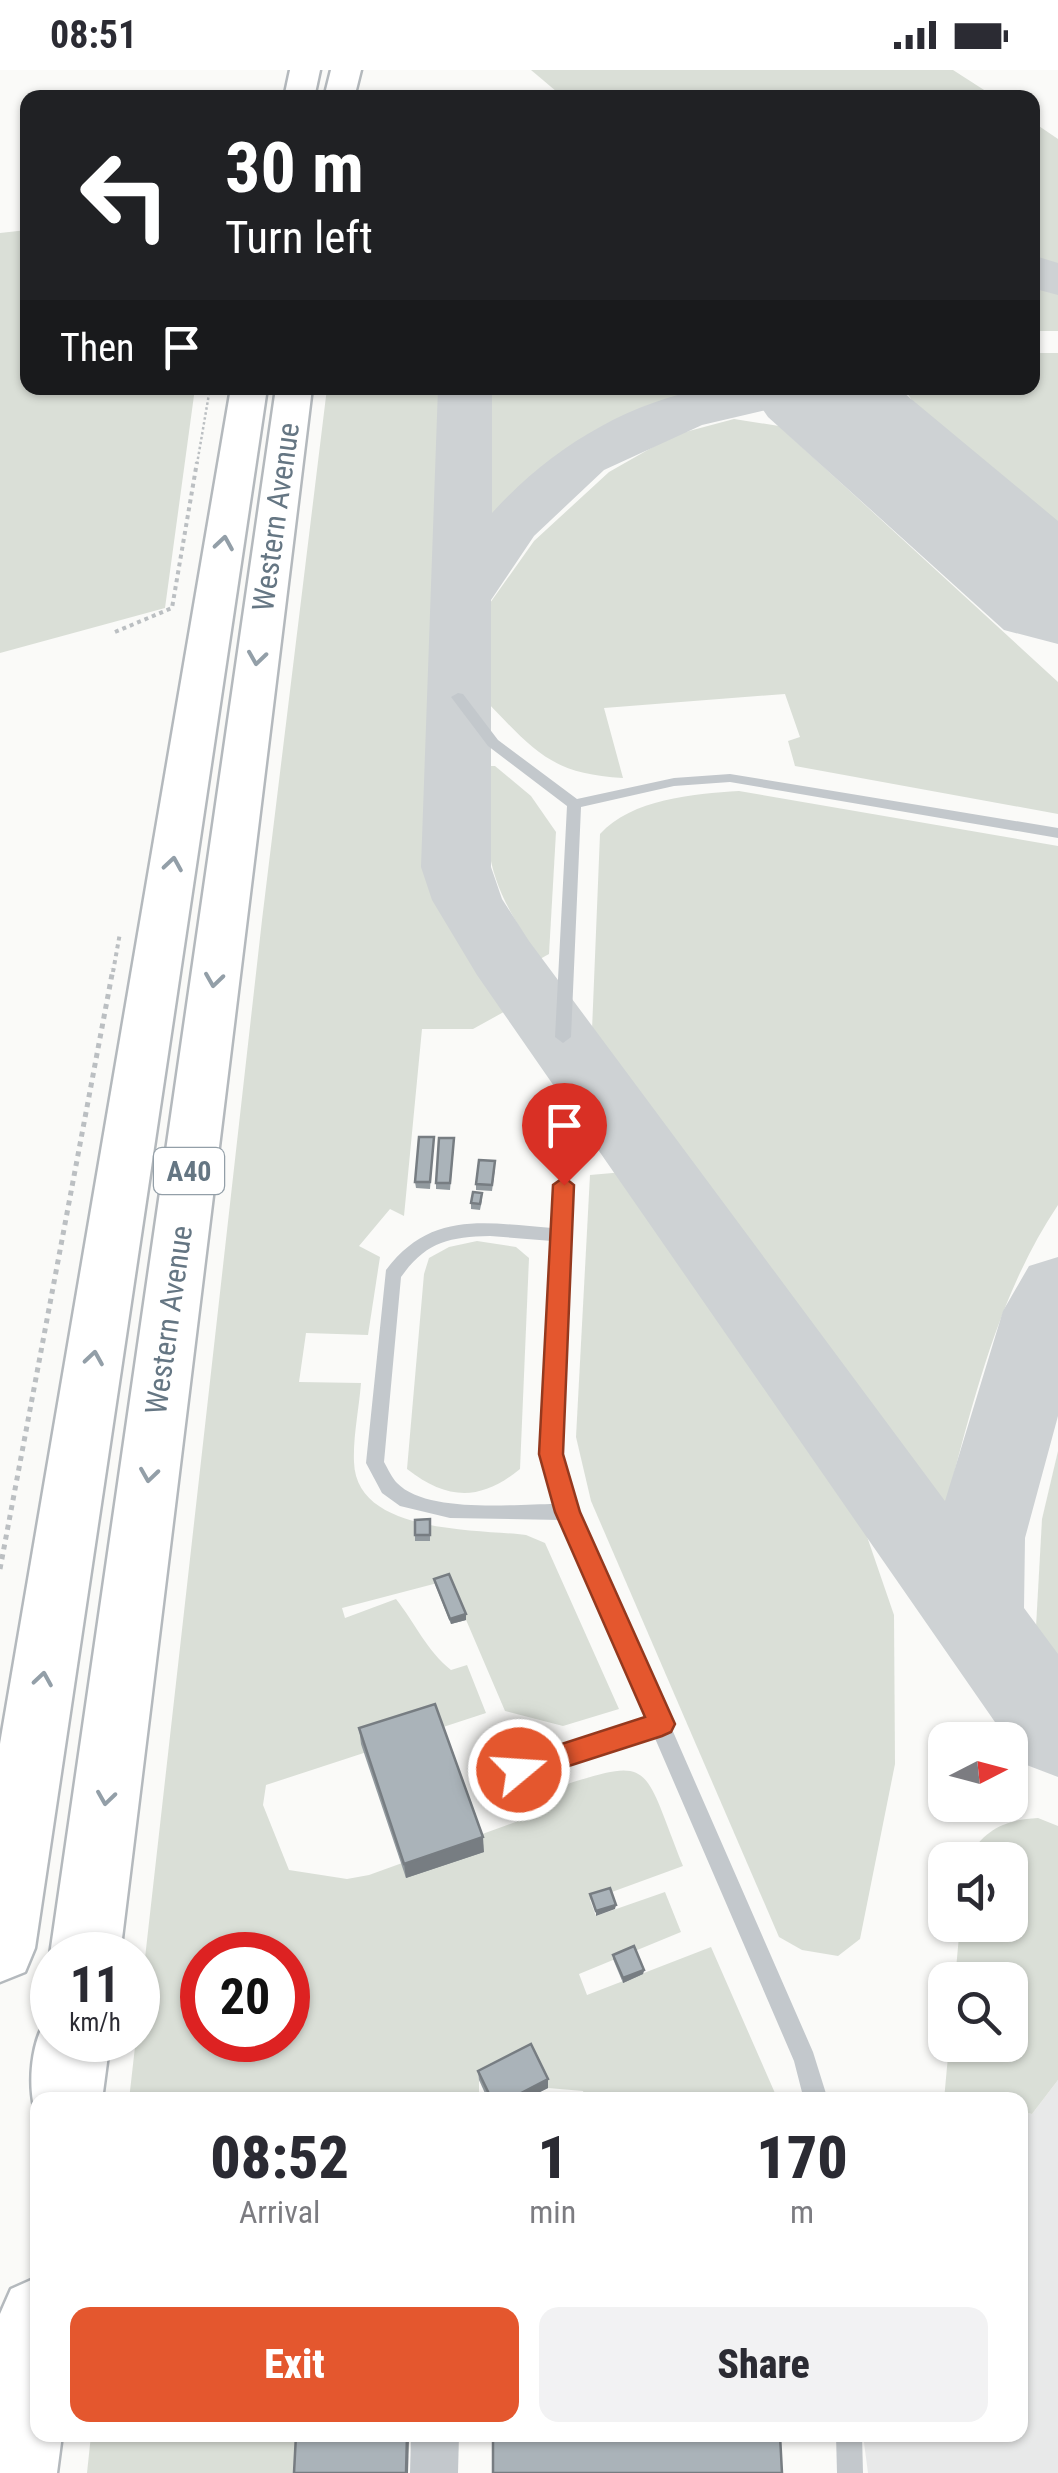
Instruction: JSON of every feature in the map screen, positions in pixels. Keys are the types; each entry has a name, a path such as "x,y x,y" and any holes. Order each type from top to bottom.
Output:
{"highway":[{"name":"Western Avenue","path":"0,1948 248,395"},
{"name":"Western Avenue","path":"88,1932 293,395"},
{"path":"67,2092 71,2062"},
{"path":"17,2473 30,2376"}],"street":[{"path":"434,2473 435,2442"}],"lane":[{"path":"458,697 493,743 574,804 674,782 730,778 1058,833"},
{"path":"563,1037 574,804"},
{"path":"564,1185 551,1454 567,1512 805,2060 814,2092"},
{"path":"560,1235 458,1230 430,1236 406,1250 392,1274 375,1463 391,1489 441,1510 567,1512"},
{"path":"484,1781 662,1724"},
{"path":"848,2442 850,2473"}],"path":[{"path":"178,620 212,395"},
{"path":"115,632 172,608 212,395"},
{"path":"0,1569 120,930"}],"shaded area":[{"path":"531,70 953,70 984,90 555,90"},
{"path":"1040,127 1058,139 1058,267 1040,259"},
{"path":"20,231 20,395 194,395 165,608 0,653 0,233"},
{"path":"1040,286 1058,294 1058,331 1040,331"},
{"path":"1040,353 1058,353 1058,524 909,395 1040,395"},
{"path":"326,395 446,395 429,855 449,918 511,1008 473,1029 422,1029 404,1216 390,1209 359,1246 380,1257 368,1335 306,1333 299,1382 361,1383 354,1462 360,1486 375,1503 422,1523 526,1535 545,1543 619,1709 563,1726 505,1711 449,1580 342,1608 345,1618 396,1599 428,1646 451,1670 467,1665 486,1713 266,1785 263,1805 289,1870 347,1879 369,1875 546,1811 540,1793 605,1773 625,1770 638,1774 658,1803 683,1866 590,1900 596,1916 665,1892 681,1932 579,1974 587,1995 711,1947 774,2092 583,2092 548,2088 531,2053 479,2080 479,2092 130,2092 133,2062 160,2062 160,1932 148,1932 262,920"},
{"path":"488,395 691,395 597,432 566,453 492,520 488,518"},
{"path":"734,419 779,426 1058,682 1058,814 795,766 788,741 800,737 785,694 604,708 623,778 579,771 546,757 488,703 490,603 534,541 609,472 674,435"},
{"path":"485,766 495,766 531,796 556,832 549,954 540,959 509,909 493,868 486,824"},
{"path":"739,791 1058,846 1058,1205 1018,1276 1003,1314 976,1392 944,1512 592,1030 600,834 613,822 646,806"},
{"path":"624,1172 862,1522 894,1615 895,1764 860,1939 838,1956 802,1950 779,1937 591,1501 576,1437 590,1175"},
{"path":"477,1241 516,1247 529,1258 520,1469 491,1487 464,1493 436,1487 407,1469 424,1274 429,1258 449,1247"},
{"path":"1058,1451 1058,1658 1036,1627 1042,1519"},
{"path":"1038,1818 1058,1826 1058,2080 1032,2114 1028,2113 1028,2092 945,2092 947,2062 1028,2062 1028,1962 957,1962 958,1942 1028,1942 1028,1842 979,1842 997,1828"},
{"path":"1058,2080 1058,2473 868,2473 864,2442 1028,2442 1028,2113 1032,2114"},
{"path":"90,2442 300,2442 298,2473 87,2473"}],"building":[{"path":"419,1137 434,1137 430,1182 415,1182"},
{"path":"439,1138 454,1138 450,1183 436,1183"},
{"path":"479,1160 495,1161 492,1185 476,1184"},
{"path":"473,1192 482,1193 480,1204 471,1203"},
{"path":"430,1519 430,1535 415,1535 415,1520"},
{"path":"449,1574 466,1614 450,1619 434,1579"},
{"path":"435,1704 483,1837 404,1864 359,1728"},
{"path":"610,1888 616,1905 596,1911 590,1894"},
{"path":"634,1946 644,1970 623,1978 613,1955"},
{"path":"531,2044 548,2079 523,2092 488,2092 478,2071"},
{"path":"296,2442 407,2442 406,2473 294,2473"},
{"path":"493,2442 780,2442 782,2473 493,2473"}],"taxiway":[{"path":"1040,273 1058,280"},
{"path":"461,600 465,395"},
{"path":"461,600 484,562 530,506 584,458 683,414 747,395"},
{"path":"810,395 844,412"},
{"path":"461,600 456,867 467,900 503,958 1058,1732"},
{"path":"977,1617 979,1538 1045,1311 1058,1289"}],"runway":[{"path":"824,395 1058,598"}],"route":[{"path":"519,1770 662,1724 567,1512 551,1454 564,1185"}]}
